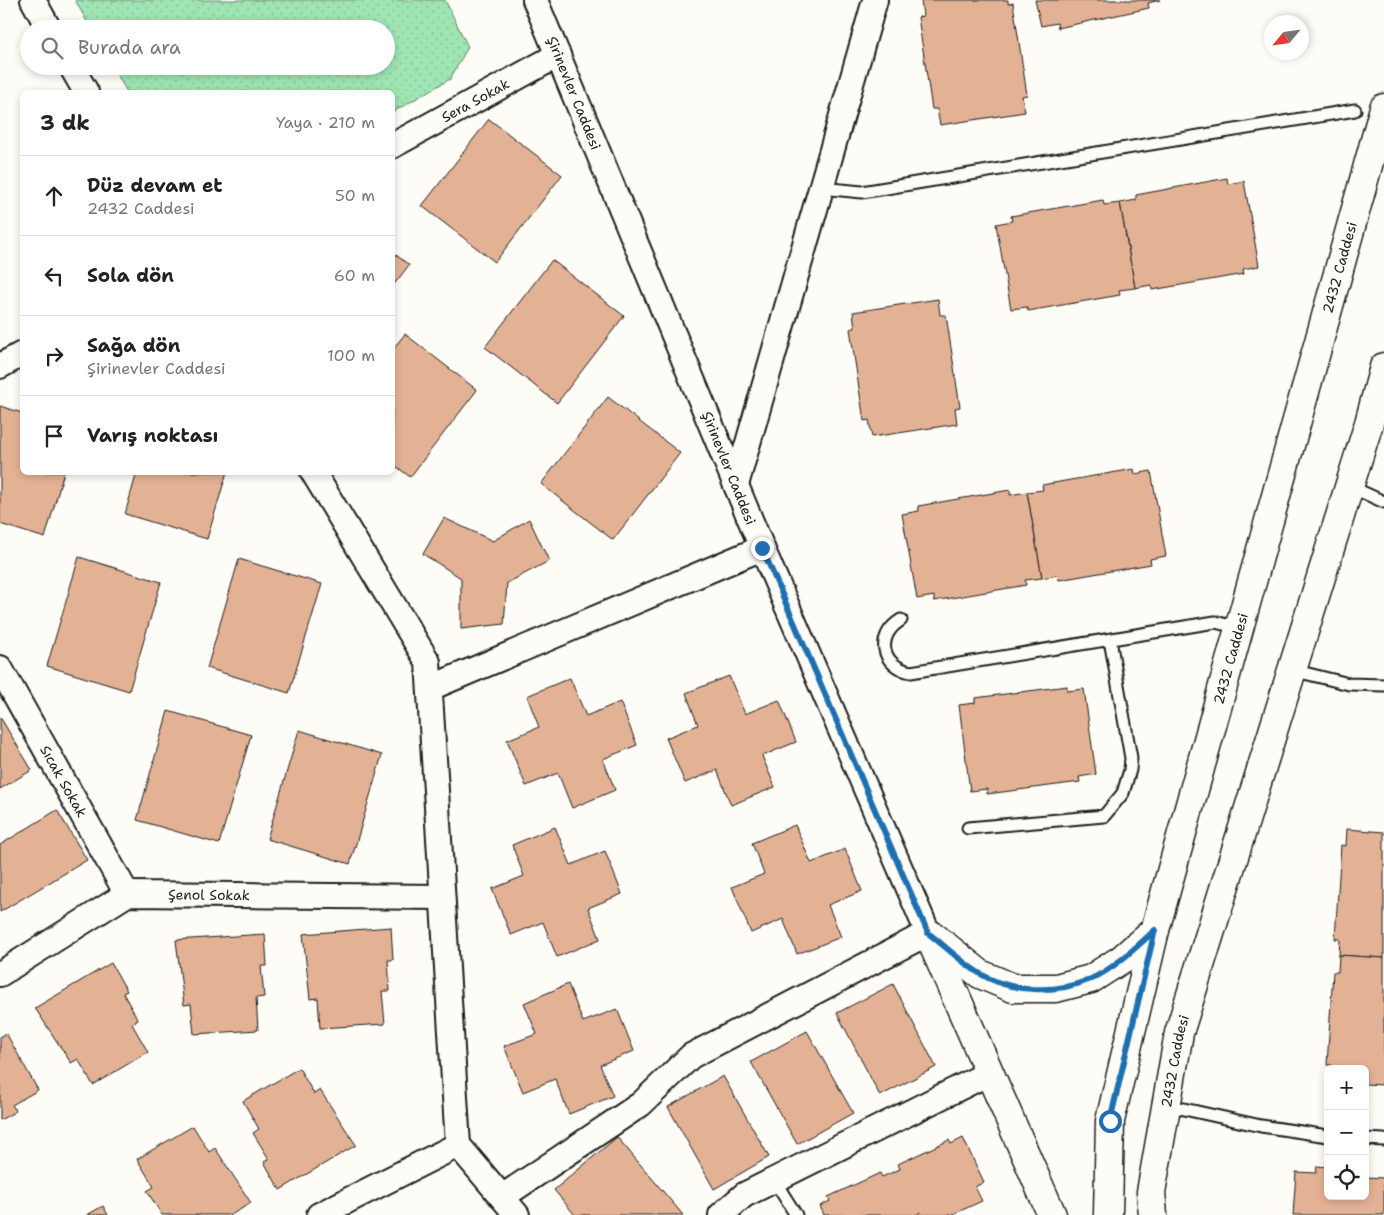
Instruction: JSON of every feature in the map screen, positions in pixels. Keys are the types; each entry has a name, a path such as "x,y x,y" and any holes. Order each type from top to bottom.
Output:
{"street":[{"path":"33,0 44,20"},
{"name":"Şirinevler Caddesi","path":"535,0 762,548 928,933"},
{"path":"736,485 875,0"},
{"name":"Sera Sokak","path":"395,144 558,55"},
{"path":"76,75 85,90"},
{"name":"2432 Caddesi","path":"1108,1215 1110,1121 1155,930 1384,108"},
{"path":"0,366 20,355"},
{"name":"2432 Caddesi","path":"1153,1215 1151,1192 1179,1032 1349,486 1384,367"},
{"path":"315,475 428,662 458,1145 510,1206 641,1104 692,1056 928,933"},
{"path":"430,688 762,548"},
{"name":"Sıcak Sokak","path":"0,668 127,894"},
{"path":"0,974 127,894"},
{"name":"Şenol Sokak","path":"127,894 442,897"},
{"path":"928,933 980,974 1013,988 1056,988 1091,979 1122,959 1155,930"},
{"path":"928,933 1052,1215"},
{"path":"722,1215 744,1195 989,1072"},
{"path":"319,1215 458,1145"}],"lane":[{"path":"821,188 862,192 1355,110"},
{"path":"1349,486 1384,502"},
{"path":"901,620 890,629 884,646 886,656 892,664 901,670 911,672 1216,622 1240,628"},
{"path":"968,828 1104,816 1115,806 1128,782 1131,758 1110,640"},
{"path":"1292,670 1349,684 1384,686"},
{"path":"1166,1105 1261,1126 1324,1135"},
{"path":"1369,1139 1384,1140"},
{"path":"774,1180 796,1215"}],"green space":[{"path":"75,0 445,0 468,47 450,79 395,111 395,90 126,90 117,75 395,75 395,20 86,20"}],"building":[{"path":"921,0 1008,0 1008,4 1013,3 1027,95 1022,96 1025,112 940,125 937,109 932,109 918,17 923,16"},
{"path":"1035,0 1160,0 1148,3 1149,8 1058,28 1057,23 1041,26"},
{"path":"489,119 562,175 495,262 422,206"},
{"path":"1227,178 1228,184 1244,181 1259,266 1243,269 1244,274 1152,290 1151,285 1135,288 1120,203 1136,200 1136,195"},
{"path":"1103,200 1104,205 1120,203 1135,288 1119,290 1120,295 1028,311 1027,307 1011,309 996,224 1012,221 1011,216"},
{"path":"395,254 409,265 395,283"},
{"path":"552,260 624,316 557,403 485,347"},
{"path":"938,299 940,315 946,315 960,407 955,408 957,424 872,437 869,420 864,421 850,329 855,328 853,312"},
{"path":"405,334 477,390 410,477 395,465 395,346"},
{"path":"608,397 680,453 613,540 541,484"},
{"path":"0,406 20,412 20,475 63,475 45,538 0,524"},
{"path":"1134,469 1135,474 1151,471 1166,556 1150,559 1151,564 1059,580 1058,575 1042,578 1027,492 1043,490 1042,485"},
{"path":"136,475 226,475 207,539 125,514"},
{"path":"1010,490 1010,495 1027,492 1042,578 1025,580 1026,585 934,601 934,596 917,599 902,514 919,511 918,506"},
{"path":"444,518 493,541 529,519 549,561 507,583 504,624 461,629 461,578 423,554"},
{"path":"79,557 161,582 129,691 47,666"},
{"path":"239,559 322,584 289,693 207,668"},
{"path":"729,676 745,714 779,700 796,742 762,756 775,787 731,805 717,770 685,783 666,738 698,725 686,693"},
{"path":"570,678 586,716 620,702 637,745 603,759 615,790 572,808 558,773 526,786 507,740 539,727 527,696"},
{"path":"1067,686 1067,691 1084,689 1096,774 1079,777 1080,782 987,794 987,789 970,791 959,705 975,703 975,698"},
{"path":"168,711 251,735 219,844 137,820"},
{"path":"0,717 32,770 0,789"},
{"path":"299,730 382,755 350,864 267,839"},
{"path":"57,810 87,860 0,912 0,845"},
{"path":"795,825 811,863 845,849 862,891 828,905 841,937 797,954 783,919 751,933 732,887 764,874 752,843"},
{"path":"555,827 571,865 605,851 622,894 588,908 600,939 557,957 543,922 511,935 492,889 524,876 512,845"},
{"path":"1347,829 1384,832 1384,958 1339,955 1340,939 1335,939 1341,845 1346,846"},
{"path":"391,927 393,960 388,960 390,991 382,991 385,1024 320,1028 318,998 310,999 303,934"},
{"path":"265,934 267,966 261,966 264,997 256,998 258,1030 194,1034 191,1004 184,1005 176,940"},
{"path":"1339,955 1384,958 1384,1085 1369,1084 1369,1065 1327,1065 1333,972 1338,972"},
{"path":"111,963 127,991 123,993 138,1020 132,1024 148,1052 93,1085 78,1059 71,1063 35,1008"},
{"path":"568,984 583,1022 617,1009 634,1051 600,1065 613,1096 569,1114 555,1079 523,1092 504,1046 537,1034 524,1003"},
{"path":"893,984 936,1067 880,1096 837,1013"},
{"path":"807,1031 853,1113 797,1144 751,1062"},
{"path":"6,1033 38,1090 12,1105 16,1111 0,1120 0,1037"},
{"path":"299,1068 314,1094 320,1090 356,1145 280,1190 264,1162 269,1159 253,1133 259,1129 243,1101"},
{"path":"723,1076 769,1157 714,1189 668,1107"},
{"path":"193,1126 209,1152 215,1148 251,1203 231,1215 162,1215 147,1191 154,1187 137,1159"},
{"path":"617,1137 683,1215 575,1215 554,1190"},
{"path":"963,1138 984,1182 975,1187 982,1201 951,1215 922,1215 921,1212 916,1215 824,1215 820,1206 830,1201 828,1197 880,1173 882,1177 900,1169 898,1164 949,1140 951,1144"},
{"path":"1317,1166 1324,1167 1324,1200 1369,1200 1369,1177 1384,1178 1384,1215 1293,1215 1296,1172 1316,1173"},
{"path":"103,1206 108,1215 87,1215"}],"route":[{"path":"762,548 928,933 980,974 1013,988 1056,988 1091,979 1122,959 1155,930 1110,1121"}]}
